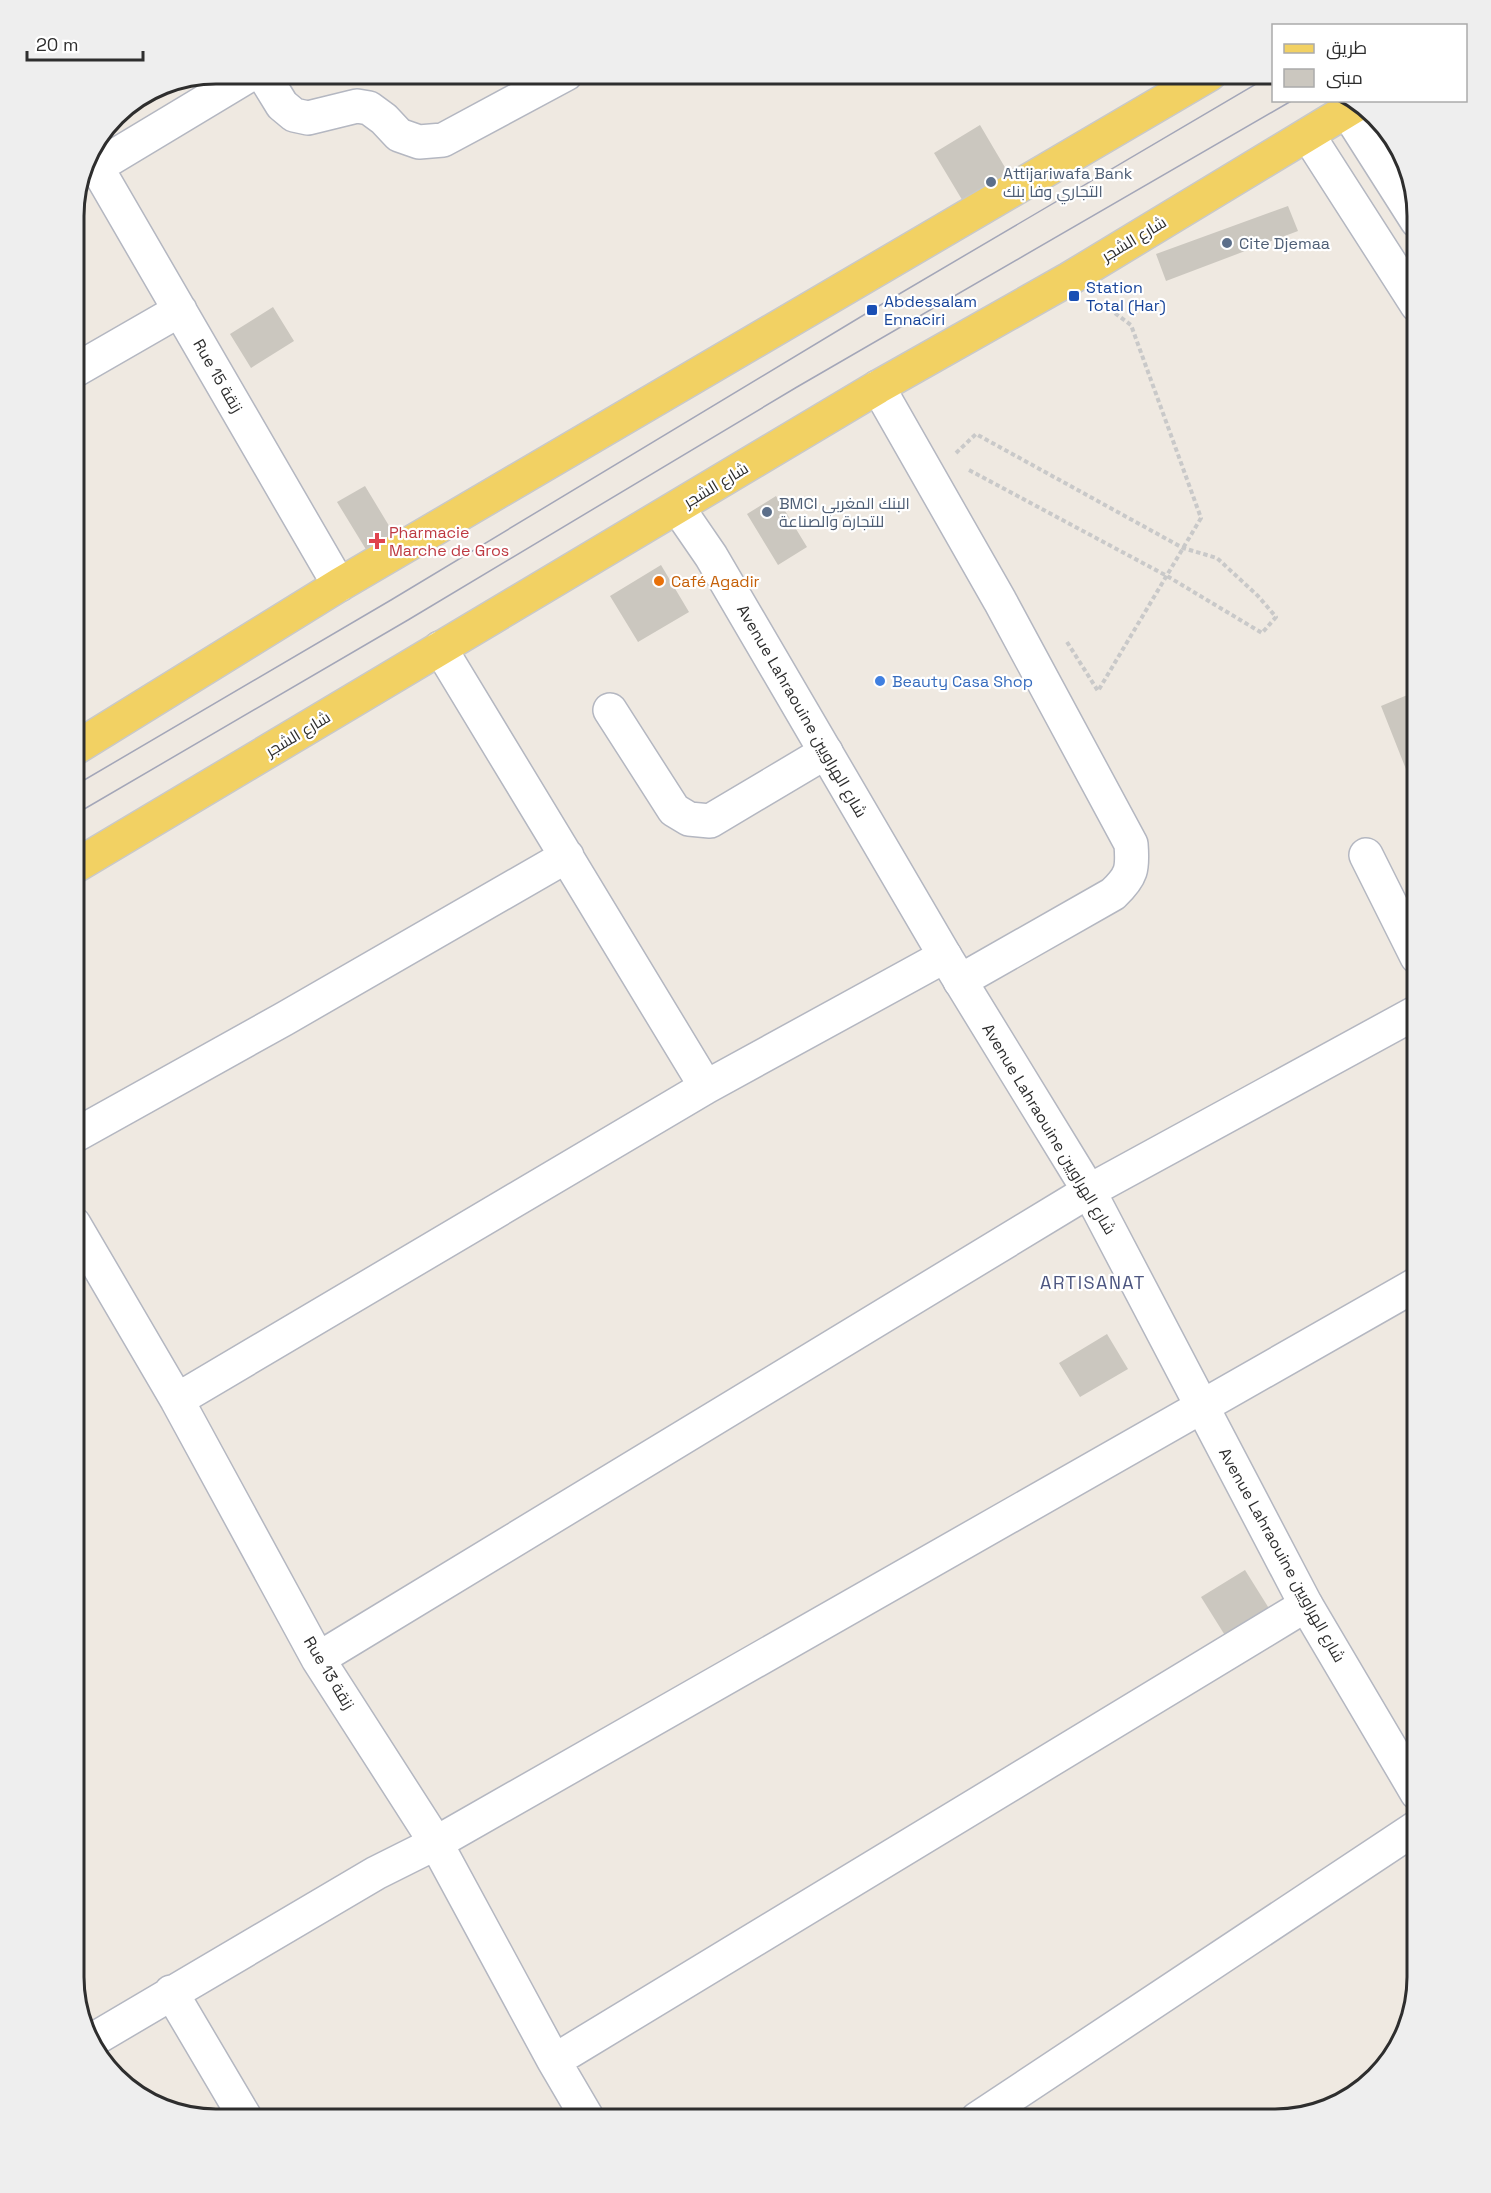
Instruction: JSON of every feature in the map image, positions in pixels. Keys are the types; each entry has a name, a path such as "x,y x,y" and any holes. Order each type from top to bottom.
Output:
{"main road":[{"path":"84,743 339,585 1191,84"},
{"name":"شارع الشجر","path":"84,861 878,387 1069,279 1352,109"}],"street":[{"name":"Rue 15 زنقة","path":"98,158 233,84"},
{"path":"269,84 282,105 294,116 308,118 357,106 369,108 384,119 399,135 419,142 443,140 547,84"},
{"path":"1355,111 1406,200"},
{"path":"1308,135 1407,288"},
{"name":"Rue 15 زنقة","path":"96,163 339,585"},
{"path":"84,365 180,310"},
{"path":"177,1400 706,1087 1113,894 1126,881 1133,865 1131,844 1000,601 878,387"},
{"name":"Avenue Lahraouine شارع الهراويين","path":"678,508 711,556 952,969 1089,1191 1306,1605 1407,1775"},
{"path":"441,648 706,1087"},
{"path":"610,710 674,810 689,819 710,821 826,752"},
{"path":"1366,855 1407,935"},
{"path":"84,1130 284,1019 567,856"},
{"path":"318,1659 1089,1191 1407,1018"},
{"name":"Rue 13 زنقة","path":"84,1241 177,1400 318,1659 436,1844 582,2109"},
{"path":"99,2036 376,1874 436,1844 1407,1292"},
{"path":"554,2061 1306,1605"},
{"path":"992,2109 1407,1834"},
{"path":"171,1992 240,2109"}],"path":[{"path":"1066,641 1098,691 1201,518 1131,325 1096,300"},
{"path":"949,460 976,434 1183,548 1217,558 1258,596 1276,617 1262,633 1167,576 960,465"}],"building":[{"path":"980,125 1013,181 967,208 934,153"},
{"name":"Cite Djemaa","path":"1288,206 1298,231 1166,281 1156,254"},
{"path":"273,307 294,341 251,368 230,334"},
{"path":"365,486 397,539 370,556 337,502"},
{"path":"776,496 807,547 778,565 747,514"},
{"path":"661,565 689,612 638,642 610,596"},
{"path":"1407,695 1407,772 1381,706"},
{"path":"1107,1334 1128,1369 1080,1397 1059,1363"},
{"path":"1245,1570 1270,1610 1226,1637 1201,1597"}],"tram line":[{"path":"84,780 391,600 872,310 1256,84"},
{"path":"84,809 408,620 797,387 1290,102"}],"place":[{"name":"Attijariwafa Bank التجاري وفا بنك","path":"991,182"},
{"name":"Cite Djemaa","path":"1227,243"},
{"name":"Station Total (Har)","path":"1074,296"},
{"name":"Abdessalam Ennaciri","path":"872,310"},
{"name":"BMCI البنك المغربي للتجارة والصناعة","path":"767,512"},
{"name":"Pharmacie Marche de Gros","path":"377,541"},
{"name":"Café Agadir","path":"659,581"},
{"name":"Beauty Casa Shop","path":"880,681"}],"district":[{"name":"ARTISANAT","path":"1093,1282"}]}
